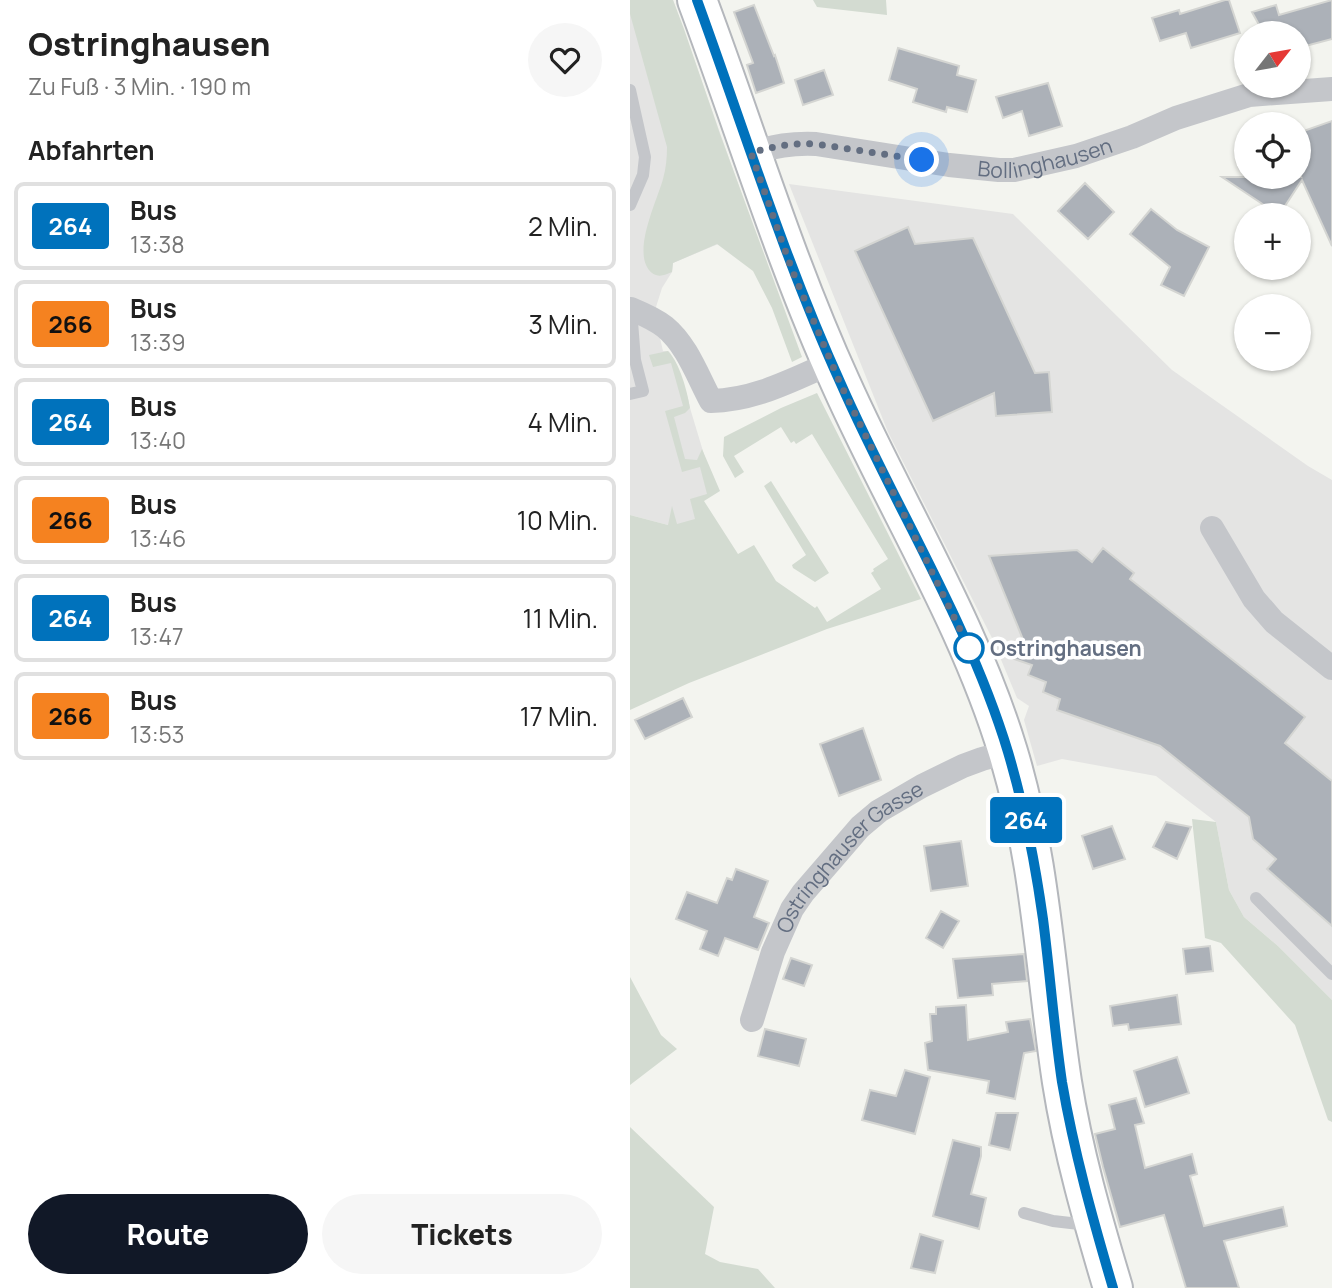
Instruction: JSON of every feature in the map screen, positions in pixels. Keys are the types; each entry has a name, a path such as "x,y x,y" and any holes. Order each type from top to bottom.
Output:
{"main road":[{"path":"697,0 792,270 860,426 969,648 1008,752 1035,868 1071,1128 1113,1288"}],"street":[{"name":"Bollinghausen","path":"751,153 774,146 801,143 948,165 1014,170 1076,156 1176,118 1249,95 1332,89"},
{"path":"631,305 666,328 680,343 711,401 731,401 761,393 831,363"},
{"path":"1212,528 1254,599 1274,622 1332,667"},
{"name":"Ostringhauser Gasse","path":"752,1020 773,952 792,909 860,827 879,811 922,786 963,766 1008,752"}],"lane":[{"path":"630,90 645,157 643,175 630,205"},
{"path":"630,394 643,391 635,360 631,305"},
{"path":"1255,898 1332,974"},
{"path":"1024,1213 1053,1221 1095,1226"}],"shaded area":[{"path":"630,0 673,0 754,229 673,263 672,272 662,288 656,307 663,351 668,351 675,361 715,491 699,501 730,552 668,525 630,515"},
{"path":"630,0 673,0 802,357 792,362 772,308 753,271 717,244 673,263 672,272 664,275 655,275 646,265 644,241 664,175 667,147 630,14"},
{"path":"813,0 886,0 887,15 817,7"},
{"path":"789,184 1013,214 1172,370 1332,480 1332,1000 1278,946 1244,917 1229,890 1216,822 1156,776 1062,759 1037,766 1024,720 1029,706 1017,698 992,638 888,432"},
{"path":"668,351 685,385 690,408 674,417 685,459 697,460 702,449 720,491 704,501 738,554 754,545 776,581 815,608 817,606 827,622 881,589 871,573 888,559 812,434 796,444 794,441 791,443 781,427 734,456 744,472 735,478 723,456 724,437 817,393 921,599 827,629 689,683 630,710 630,515 668,525 672,506 677,524 695,519 690,499 707,494 700,467 682,472 665,411 683,406 671,363 653,367 649,355"},
{"path":"771,481 829,573 815,582 793,568 792,565 806,555 764,486"},
{"path":"1192,819 1216,822 1229,890 1244,917 1278,946 1332,1000 1332,1122 1328,1120 1295,1025 1221,943 1205,938"},
{"path":"630,977 661,1035 677,1049 630,1085"},
{"path":"630,1127 714,1207 705,1254 720,1262 758,1269 775,1288 630,1288"}],"building":[{"path":"1229,0 1236,21 1234,35 1191,48 1186,33 1160,41 1152,18 1179,10 1180,14"},
{"path":"1332,0 1332,39 1311,45 1311,21 1257,21 1252,12 1276,5 1279,15"},
{"path":"754,5 784,83 756,93 747,65 753,63 734,12"},
{"path":"898,48 959,66 957,75 976,80 967,112 947,107 946,112 913,102 917,89 889,80"},
{"path":"824,70 833,95 803,105 795,80"},
{"path":"1048,83 1062,126 1029,136 1022,111 1003,118 996,97"},
{"path":"1332,121 1332,246 1306,189 1311,189 1311,128"},
{"path":"1222,177 1234,177 1234,185"},
{"path":"1085,183 1114,212 1088,239 1058,211"},
{"path":"1240,189 1296,189 1287,203 1261,203"},
{"path":"1151,209 1177,230 1209,247 1184,296 1161,285 1170,267 1130,234"},
{"path":"908,227 915,244 973,238 1035,373 1049,372 1052,412 996,416 994,393 933,421 855,251"},
{"path":"1103,548 1134,573 1130,579 1305,717 1285,743 1332,781 1332,926 1267,869 1276,859 1253,839 1249,817 1160,746 1057,710 1060,699 1043,692 1046,682 1028,675 1032,665 1014,659 1022,637 989,556 1077,550 1092,562"},
{"path":"683,698 692,717 645,739 635,720"},
{"path":"863,728 881,780 839,796 820,744"},
{"path":"1166,822 1191,827 1177,859 1153,847"},
{"path":"1112,826 1125,859 1093,869 1082,836"},
{"path":"961,841 968,886 931,891 924,846"},
{"path":"736,869 768,881 754,917 769,923 758,950 725,938 718,956 700,949 707,931 676,919 687,892 717,903 727,878 732,880"},
{"path":"941,911 959,921 943,948 926,938"},
{"path":"1210,946 1213,971 1186,974 1183,949"},
{"path":"1024,954 1027,981 992,984 993,995 958,998 953,959"},
{"path":"791,958 812,965 804,986 783,979"},
{"path":"1177,995 1181,1024 1129,1030 1128,1024 1113,1026 1110,1006"},
{"path":"966,1005 968,1040 1008,1032 1006,1022 1030,1019 1036,1051 1024,1053 1015,1099 987,1093 989,1081 928,1070 925,1043 932,1041 930,1014 936,1014 936,1007"},
{"path":"765,1029 806,1039 799,1066 758,1056"},
{"path":"1177,1057 1189,1093 1145,1107 1134,1071"},
{"path":"905,1070 930,1077 915,1134 862,1120 870,1090 896,1096"},
{"path":"1136,1098 1144,1123 1135,1125 1145,1168 1192,1154 1197,1174 1190,1176 1204,1226 1283,1207 1287,1226 1224,1241 1239,1288 1186,1288 1164,1215 1120,1227 1095,1134 1115,1129 1109,1105"},
{"path":"996,1113 1018,1113 1010,1150 989,1145"},
{"path":"953,1140 981,1147 971,1194 986,1198 979,1229 933,1216"},
{"path":"920,1234 943,1241 935,1273 911,1268"}],"bus line":[{"name":"264","path":"697,0 792,270 854,413 969,648 1001,730 1027,825 1035,868 1055,1030 1071,1128 1113,1288"}],"place":[{"name":"Ostringhausen","path":"969,648"}],"route":[{"path":"922,160 801,143 774,146 751,153 792,270 840,383 969,648"}]}
